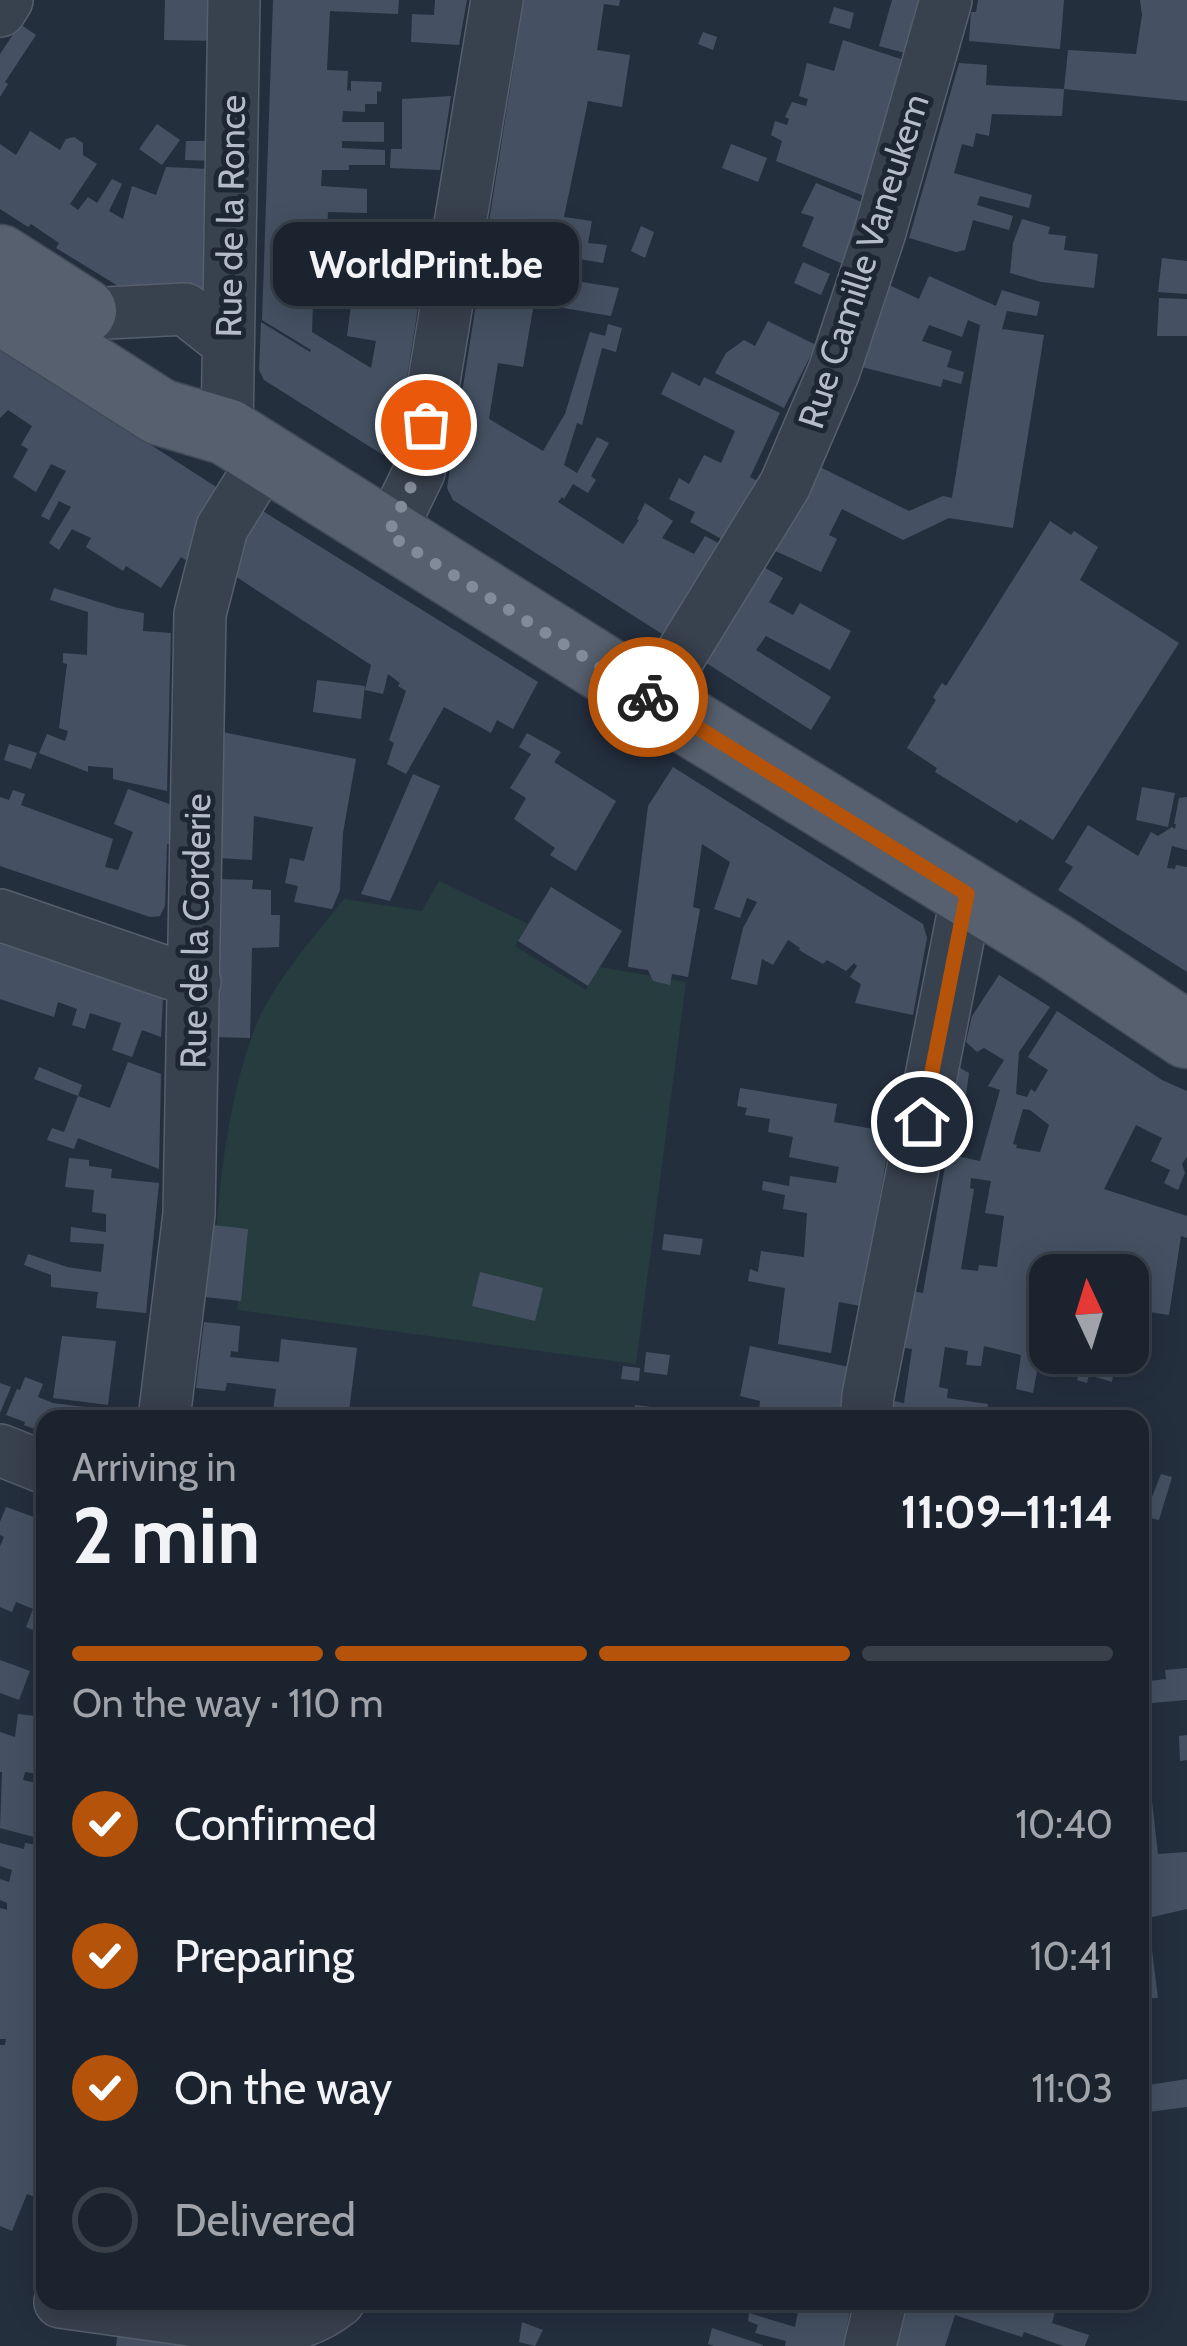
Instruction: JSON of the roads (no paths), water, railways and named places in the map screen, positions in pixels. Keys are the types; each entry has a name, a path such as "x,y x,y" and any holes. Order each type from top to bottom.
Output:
{"main road":[{"path":"0,258 97,333"},
{"path":"0,310 97,333 172,368 247,445 1057,948 1187,1035"}],"street":[{"path":"0,11 7,0"},
{"name":"Rue de la Ronce","path":"234,0 223,338 247,445"},
{"path":"388,534 418,472 497,0"},
{"name":"Rue Camille Vaneukem","path":"653,700 785,485 834,371 879,235 946,0"},
{"path":"0,280 97,333 160,285 186,292 223,338"},
{"name":"Rue de la Corderie","path":"165,1410 189,1214 200,614 247,445"},
{"path":"867,1410 967,894"},
{"path":"0,915 195,982"},
{"path":"0,1450 36,1464"},
{"path":"55,2346 59,2310"},
{"path":"120,2310 254,2330 309,2321 326,2310"},
{"path":"870,2346 878,2310"}],"place":[{"name":"WorldPrint.be","path":"426,425"}]}
